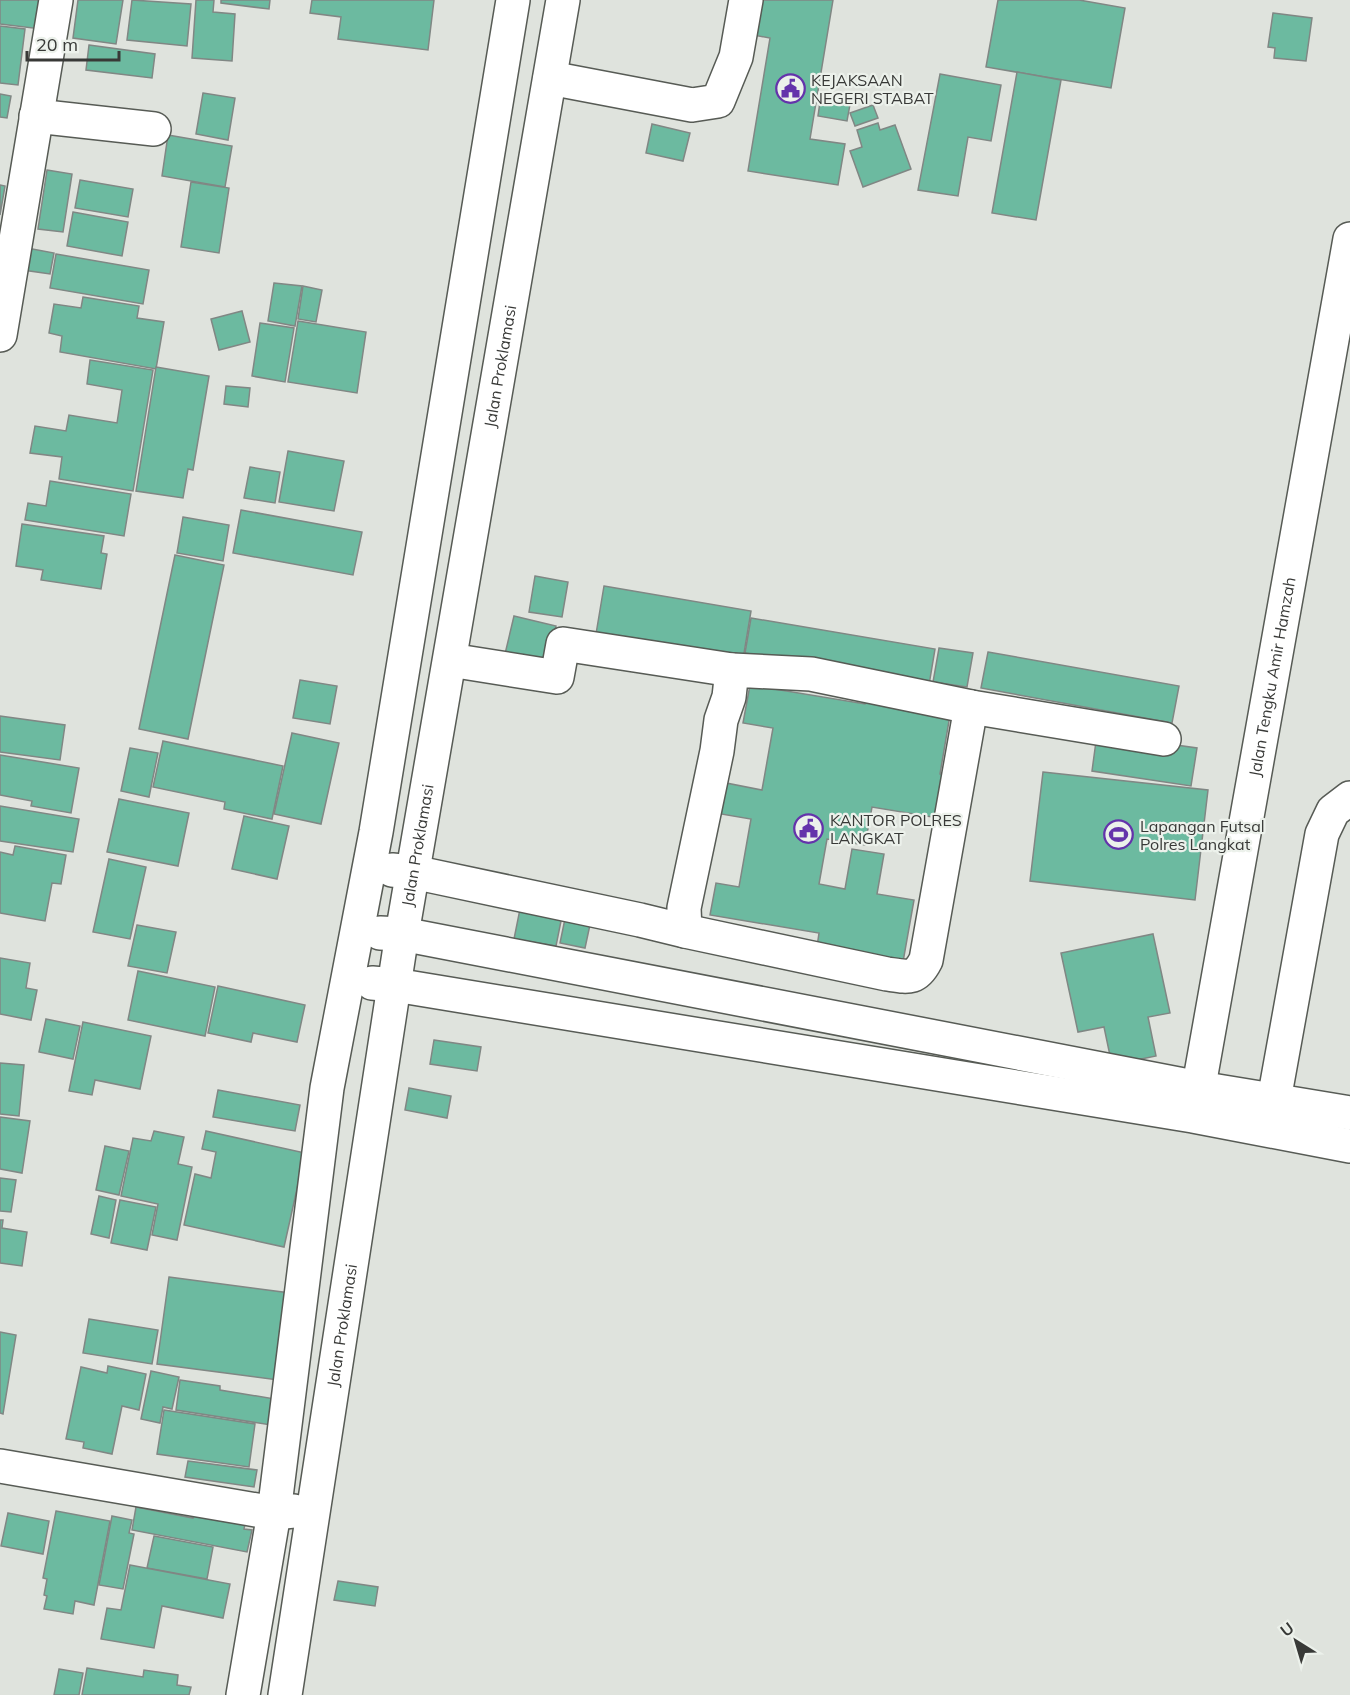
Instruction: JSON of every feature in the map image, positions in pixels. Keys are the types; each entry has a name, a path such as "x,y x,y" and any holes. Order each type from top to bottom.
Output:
{"street":[{"path":"0,334 56,0"},
{"path":"243,1695 274,1513 327,1088 369,868 513,0"},
{"name":"Jalan Proklamasi","path":"285,1695 402,934 563,0"},
{"path":"550,78 692,105 718,101 736,57 746,0"},
{"path":"36,116 154,129"},
{"name":"Jalan Tengku Amir Hamzah","path":"1196,1102 1350,239"},
{"path":"450,660 557,677 563,644 732,670 811,674 971,707 1164,739"},
{"path":"685,931 684,908 717,751 721,720 729,697 732,670"},
{"path":"369,868 413,872 910,977 920,972 926,960 971,707"},
{"path":"1274,1100 1322,834 1333,811 1350,798"},
{"path":"357,931 402,934 1196,1102 1350,1146"},
{"path":"348,981 395,985 1196,1102 1274,1100 1350,1113"},
{"path":"0,1466 274,1513 315,1510"}],"building":[{"path":"0,0 45,0 41,29 0,24"},
{"path":"78,0 123,0 116,44 73,38"},
{"path":"132,0 191,4 187,46 127,40"},
{"path":"196,0 214,0 213,12 235,14 232,61 192,58"},
{"path":"221,0 270,0 269,9 221,3"},
{"path":"312,0 434,0 428,50 338,39 341,17 310,13"},
{"name":"KEJAKSAAN NEGERI STABAT","path":"753,0 833,0 810,139 845,144 838,185 748,171 770,38 748,34"},
{"path":"998,0 1079,0 1125,8 1111,88 986,67"},
{"path":"1273,13 1312,18 1306,61 1274,58 1275,48 1268,47"},
{"path":"0,26 25,29 18,85 0,83"},
{"path":"89,45 155,54 152,78 86,70"},
{"path":"1017,72 1061,80 1036,220 992,213"},
{"path":"940,74 1001,85 991,141 968,137 958,196 918,190"},
{"path":"203,93 235,98 228,140 196,134"},
{"path":"0,94 11,96 7,118 0,117"},
{"path":"821,95 851,99 847,121 818,116"},
{"path":"873,105 878,118 855,126 850,113"},
{"path":"878,123 880,130 895,125 911,169 863,187 850,151 862,147 857,130"},
{"path":"652,124 690,133 683,161 646,153"},
{"path":"168,135 232,146 225,187 162,176"},
{"path":"47,170 72,174 63,232 38,229"},
{"path":"80,180 133,189 128,217 75,208"},
{"path":"191,182 229,188 219,253 181,247"},
{"path":"0,185 5,186 0,215"},
{"path":"73,212 128,222 122,256 67,246"},
{"path":"27,248 54,253 50,274 23,270"},
{"path":"56,254 149,270 143,304 50,288"},
{"path":"274,283 302,286 295,326 268,321"},
{"path":"303,286 322,290 316,322 298,319"},
{"path":"83,297 139,306 137,318 164,322 156,369 60,352 62,336 49,333 54,304 81,308"},
{"path":"242,311 250,342 219,350 211,319"},
{"path":"298,321 366,332 357,393 288,382"},
{"path":"260,323 294,328 285,382 252,376"},
{"path":"90,360 153,370 133,491 59,479 62,457 30,453 35,426 66,431 69,415 117,423 122,390 87,384"},
{"path":"156,367 209,376 193,470 188,469 183,498 136,491"},
{"path":"226,386 250,388 248,407 224,404"},
{"path":"288,451 344,461 334,511 279,502"},
{"path":"250,467 280,472 275,503 244,498"},
{"path":"50,481 131,494 124,536 25,520 28,503 46,506"},
{"path":"241,510 362,532 353,575 233,553"},
{"path":"183,517 229,525 223,561 177,553"},
{"path":"22,524 104,536 101,553 107,554 101,589 41,580 43,570 16,566"},
{"path":"175,555 224,565 188,739 139,729"},
{"path":"535,576 568,582 562,617 529,612"},
{"path":"604,586 751,611 743,659 595,640"},
{"path":"514,616 556,626 547,665 505,654"},
{"path":"751,618 935,649 929,685 745,653"},
{"path":"939,648 973,653 967,687 933,682"},
{"path":"988,652 1179,686 1172,723 981,688"},
{"path":"300,680 337,686 330,724 293,718"},
{"name":"KANTOR POLRES LANGKAT","path":"750,685 865,704 867,695 950,715 940,774 945,775 938,818 872,807 865,845 827,839 819,884 845,889 852,849 884,854 877,894 914,900 903,962 817,947 819,933 710,915 716,883 739,887 751,819 721,814 726,783 762,790 773,728 743,723"},
{"path":"0,716 65,725 60,760 0,752"},
{"path":"292,733 339,743 321,824 274,814"},
{"path":"1097,734 1197,748 1191,786 1092,771"},
{"path":"163,741 283,766 272,819 224,809 225,802 153,787"},
{"path":"130,748 158,753 149,797 121,791"},
{"path":"0,755 79,768 71,813 31,806 32,801 0,795"},
{"name":"Lapangan Futsal Polres Langkat","path":"1043,772 1208,790 1195,900 1030,881"},
{"path":"119,799 189,813 178,866 107,852"},
{"path":"0,806 79,819 73,852 0,841"},
{"path":"244,816 289,826 277,879 232,869"},
{"path":"15,846 66,855 61,884 52,883 45,921 0,913 0,852 13,855"},
{"path":"109,859 146,867 130,939 93,932"},
{"path":"520,909 562,916 556,946 514,939"},
{"path":"566,914 591,920 585,948 560,943"},
{"path":"137,925 176,932 167,973 128,966"},
{"path":"1153,934 1170,1013 1148,1017 1156,1056 1112,1065 1104,1027 1078,1032 1061,953"},
{"path":"0,958 30,963 26,988 37,990 31,1020 0,1014"},
{"path":"138,971 215,987 205,1036 128,1020"},
{"path":"218,986 305,1005 297,1042 253,1033 251,1042 208,1033"},
{"path":"46,1019 80,1026 73,1059 39,1052"},
{"path":"83,1022 151,1036 140,1089 95,1080 92,1095 69,1091"},
{"path":"434,1040 481,1047 477,1071 430,1064"},
{"path":"0,1063 24,1065 19,1116 0,1114"},
{"path":"409,1088 451,1096 447,1118 405,1110"},
{"path":"218,1090 300,1105 295,1131 213,1117"},
{"path":"0,1117 30,1121 22,1173 0,1169"},
{"path":"154,1131 184,1137 178,1164 192,1167 177,1240 152,1235 158,1204 121,1196 133,1138 151,1141"},
{"path":"206,1131 305,1153 284,1247 184,1225 195,1174 211,1178 216,1152 202,1149"},
{"path":"105,1146 129,1151 119,1195 96,1190"},
{"path":"0,1178 16,1180 11,1212 0,1211"},
{"path":"99,1196 116,1200 109,1238 91,1234"},
{"path":"120,1200 156,1207 147,1250 111,1243"},
{"path":"0,1220 3,1220 2,1228 27,1232 22,1266 0,1263"},
{"path":"169,1277 290,1293 278,1380 157,1364"},
{"path":"89,1319 158,1330 152,1364 83,1353"},
{"path":"0,1332 16,1335 3,1414 0,1413"},
{"path":"108,1366 146,1374 139,1410 122,1406 112,1454 83,1448 84,1442 66,1439 81,1367 107,1373"},
{"path":"151,1371 179,1377 172,1409 163,1407 160,1423 141,1419"},
{"path":"180,1380 220,1386 220,1390 275,1399 271,1425 176,1410"},
{"path":"164,1410 255,1424 249,1467 157,1454"},
{"path":"188,1461 257,1470 254,1487 185,1477"},
{"path":"195,1504 247,1514 244,1529 252,1530 247,1552 132,1530 136,1507 193,1518"},
{"path":"56,1511 110,1521 94,1605 75,1601 73,1614 44,1609 47,1579 43,1578"},
{"path":"8,1513 49,1521 43,1554 1,1546"},
{"path":"112,1516 132,1520 129,1533 134,1534 123,1589 99,1585"},
{"path":"154,1536 213,1547 207,1579 147,1568"},
{"path":"130,1565 230,1584 223,1618 162,1606 154,1648 101,1639 107,1608 121,1610"},
{"path":"338,1581 378,1587 375,1606 334,1600"},
{"path":"87,1668 143,1677 144,1670 178,1675 177,1685 191,1687 189,1695 82,1695"},
{"path":"59,1669 83,1673 79,1695 54,1695"}],"place":[{"name":"KEJAKSAAN NEGERI STABAT","path":"790,89"},
{"name":"KANTOR POLRES LANGKAT","path":"809,829"},
{"name":"Lapangan Futsal Polres Langkat","path":"1119,835"}]}
